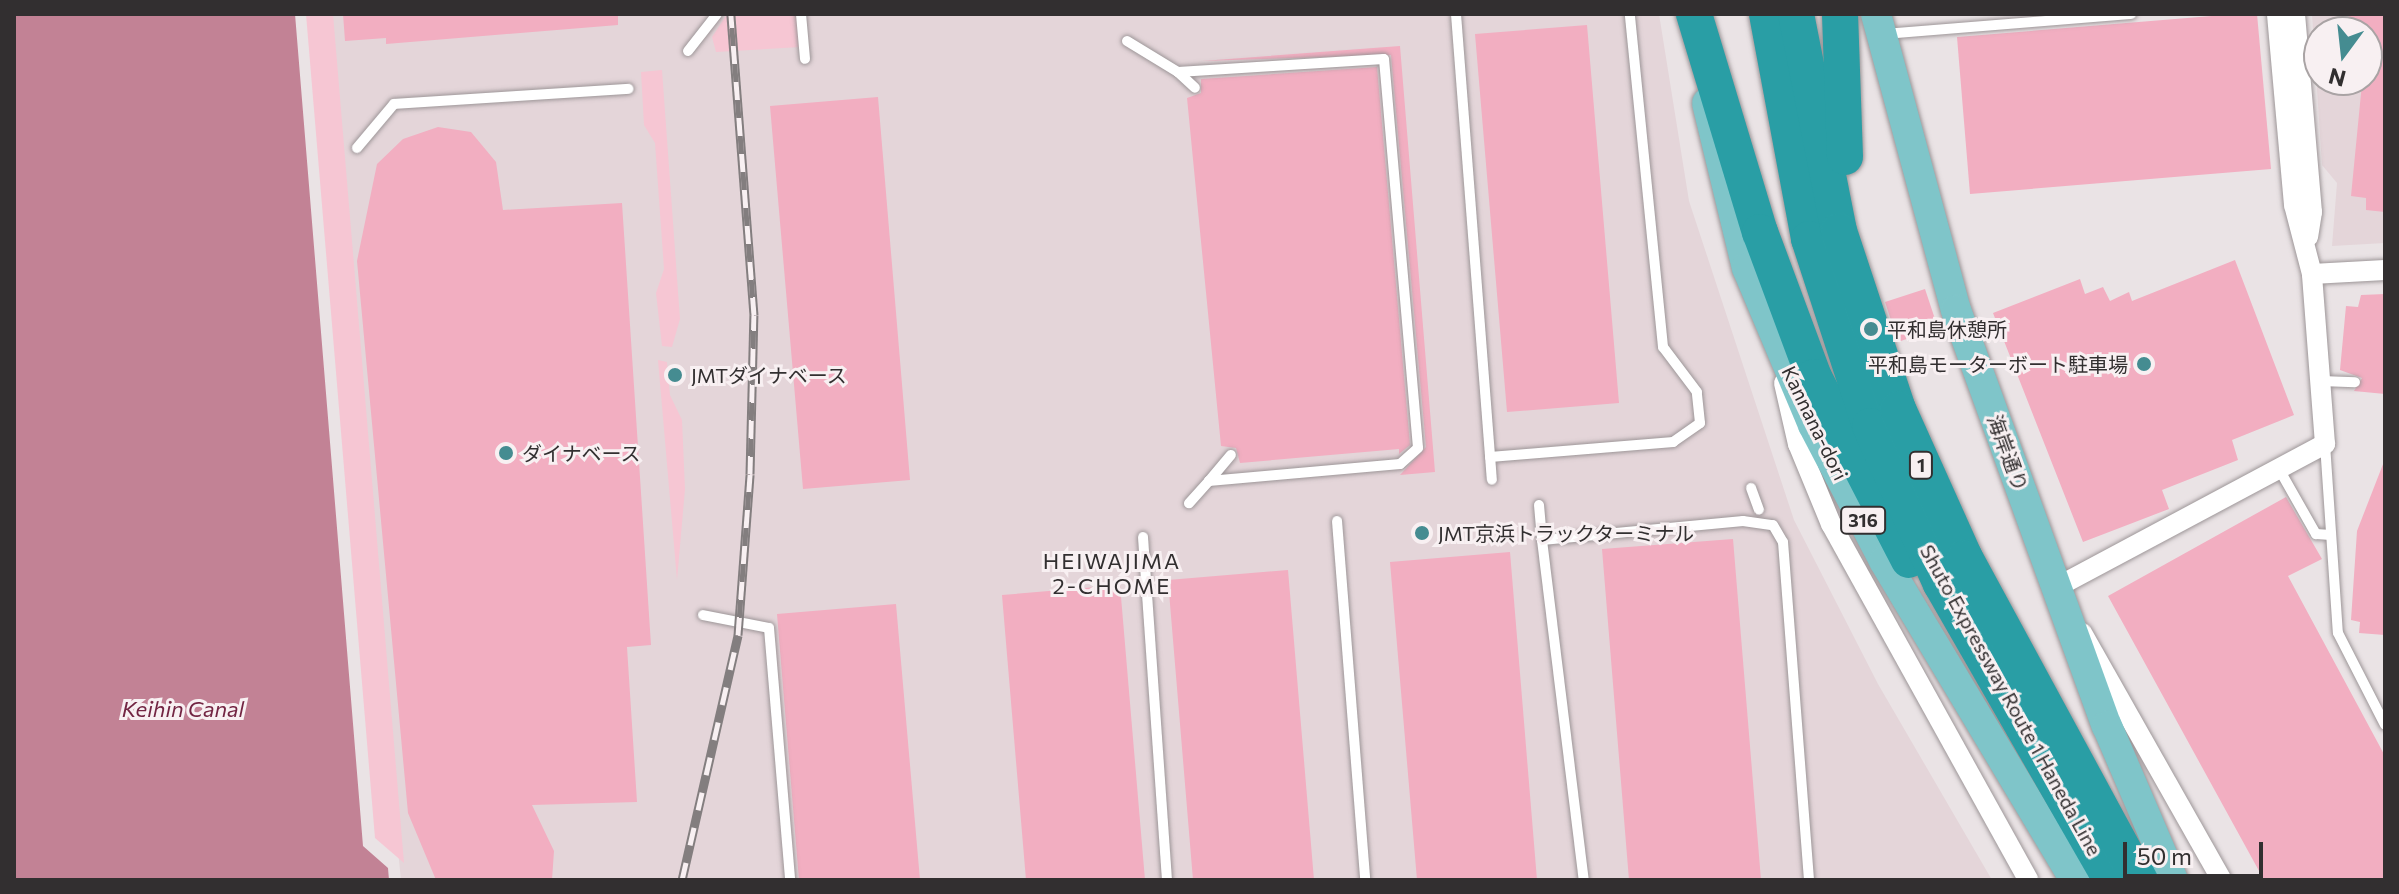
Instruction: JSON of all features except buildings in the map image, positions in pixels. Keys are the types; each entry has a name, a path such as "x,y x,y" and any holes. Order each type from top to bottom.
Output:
{"highway":[{"name":"1","path":"1694,14 1760,232 1814,377 1900,544 1965,653 1994,677"},
{"name":"Shuto Expressway Route 1 Haneda Line","path":"1767,14 1809,239 1840,343 1941,584 2111,880"},
{"name":"Shuto Expressway Route 1 Haneda Line","path":"1796,14 1836,216 1862,300 1928,482 2140,880"},
{"path":"1804,14 1862,224 1862,300"},
{"path":"1840,14 1845,157"},
{"path":"2047,661 2075,755"}],"main road":[{"name":"Kannana-dori","path":"1694,14 1722,184 1770,327 1884,561 2075,880"},
{"name":"海岸通り","path":"1878,24 1956,310 2061,598 2173,880"}],"street":[{"path":"2222,880 2101,659 2061,598 2325,444 2312,274 2307,241 2294,205 2277,14"},
{"path":"2295,14 2312,212 2307,241"},
{"path":"2312,274 2385,270"},
{"path":"1770,327 1798,444 1831,524 2028,880"}],"lane":[{"path":"688,51 717,14"},
{"path":"801,14 805,59"},
{"path":"1456,14 1492,480"},
{"path":"1490,457 1673,442 1700,423 1697,392 1663,347 1630,14"},
{"path":"1878,24 2131,14"},
{"path":"1127,41 1178,72 1195,88"},
{"path":"1178,72 1384,59 1418,448 1400,464 1209,481"},
{"path":"357,148 394,104 629,89"},
{"path":"2321,381 2355,382"},
{"path":"2325,444 2338,633 2385,725"},
{"path":"1189,503 1231,455"},
{"path":"2279,469 2316,534 2331,535"},
{"path":"1751,488 1759,510"},
{"path":"1539,505 1584,880"},
{"path":"1337,521 1365,880"},
{"path":"1542,540 1743,521 1773,525 1783,542 1809,880"},
{"path":"1143,537 1167,880"},
{"path":"703,615 769,628 790,880"}],"shaded area":[{"path":"306,14 333,14 404,863 375,838"},
{"path":"314,14 1659,14 1689,201 1794,520 1878,684 1992,880 401,880"},
{"path":"727,14 797,14 800,47 716,52 712,37"},
{"path":"2312,14 2385,14 2385,243 2332,246 2337,183 2322,165 2317,96 2383,96 2383,16"},
{"path":"662,70 680,319 672,347 662,346 656,293 664,269 655,143 644,125 641,72"},
{"path":"658,360 667,362 670,395 682,420 685,489 677,580"}],"water":[{"name":"Keihin Canal","path":"14,14 295,14 363,846 388,868 389,880 14,880"}],"railway":[{"path":"682,880 738,635 750,474 754,315 731,14"}],"place":[{"name":"平和島休憩所","path":"1871,329"},
{"name":"平和島モーターボート駐車場","path":"2144,364"},
{"name":"JMTダイナベース","path":"675,375"},
{"name":"ダイナベース","path":"506,453"},
{"name":"JMT京浜トラックターミナル","path":"1422,533"}],"district":[{"name":"HEIWAJIMA 2-CHOME","path":"1112,572"}]}
